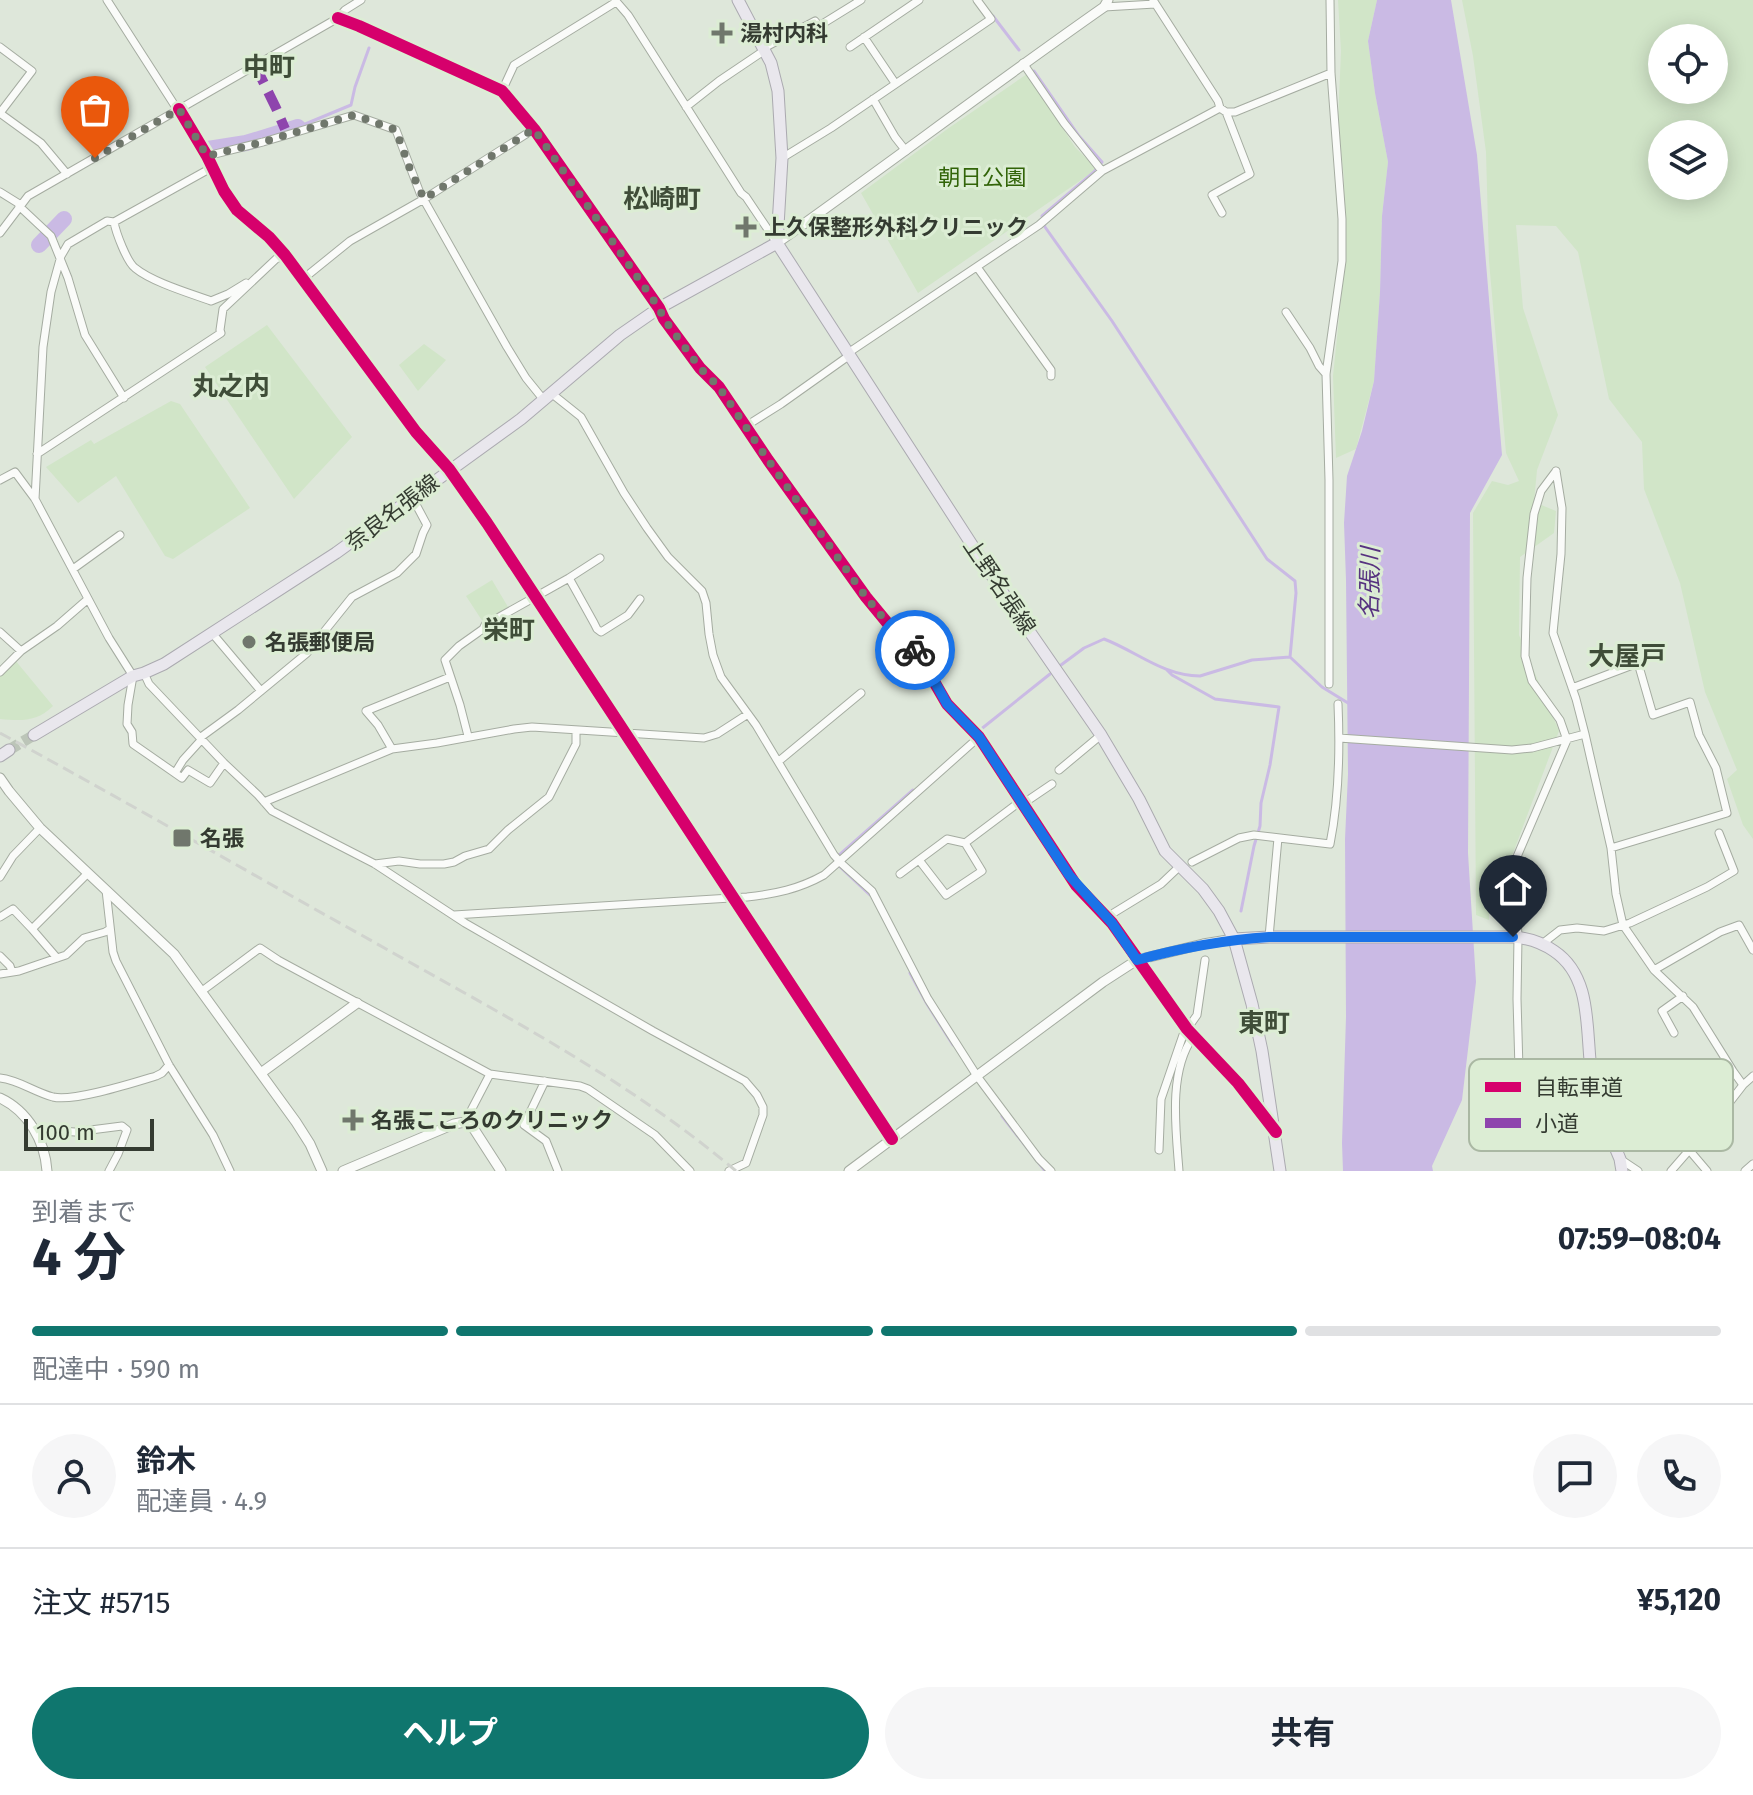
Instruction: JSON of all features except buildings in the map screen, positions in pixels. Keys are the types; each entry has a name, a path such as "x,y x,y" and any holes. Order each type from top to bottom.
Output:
{"main road":[{"path":"738,0 765,49 778,91 782,158 777,243"},
{"name":"奈良名張線","path":"34,735 139,674 164,664 336,553 521,419 620,335 659,308 777,243"},
{"name":"上野名張線","path":"777,243 1005,596 1101,735 1165,851 1186,864 1212,900 1234,939 1262,1051 1280,1171"},
{"path":"1234,939 1515,937 1542,944 1562,957 1580,984 1591,1059"}],"street":[{"path":"107,0 178,109 237,210 285,255 416,432 449,469 892,1139"},
{"path":"0,233 28,196 338,18 360,0"},
{"path":"686,107 765,49 815,21 819,26 861,0"},
{"path":"850,47 919,0"},
{"path":"782,158 991,19 977,0"},
{"path":"1329,684 1326,374 1342,261 1330,0"},
{"path":"502,91 514,65 618,1 741,193 777,243 1106,3 1154,2 1218,101 1250,174"},
{"path":"338,18 372,36 502,91 534,129 664,319 700,368 719,387 866,597 894,631 917,652 947,704 977,735 1076,885 1107,917 1193,1037 1238,1083 1276,1132"},
{"path":"864,37 895,83"},
{"path":"0,47 32,71 0,114 41,143 67,174"},
{"path":"1023,63 1100,168"},
{"path":"746,426 1043,221 1100,168 1223,110 1235,112 1244,109 1331,73"},
{"path":"873,99 906,151"},
{"path":"204,152 262,140 338,115 354,115 396,130 424,199 526,378 547,396 581,417 647,528 668,557 702,591 715,665 731,692 779,761 836,861 872,891 928,999 977,1076 1051,1171"},
{"path":"303,279 350,241 424,199 534,129"},
{"path":"35,499 43,347 51,292 61,256 68,244 107,221 114,222 211,168"},
{"path":"1222,213 1212,195 1260,170"},
{"path":"0,192 20,205 49,233 61,256 85,335 124,398"},
{"path":"114,222 132,267 159,281 211,301 253,279"},
{"path":"37,454 221,333 223,309 253,279 285,255"},
{"path":"977,267 1051,370 1051,376"},
{"path":"1286,312 1326,374"},
{"path":"1519,1059 1516,897 1510,888 1513,866 1567,740 1560,720 1532,681 1525,656 1527,578 1534,514 1541,491 1556,471 1562,508 1553,633 1585,734 1611,848 1623,925 1654,970 1693,1007 1726,1059"},
{"path":"0,480 15,472 35,499 109,638 139,674 272,811 375,864 454,915 745,1081 757,1095 763,1115 746,1163 729,1171"},
{"path":"175,773 202,738 307,653 352,597 397,573 416,554 427,525 412,497"},
{"path":"73,569 120,535"},
{"path":"468,736 445,660 485,625 600,558"},
{"path":"569,578 597,629 604,635 628,615 640,599"},
{"path":"0,672 21,651 88,599"},
{"path":"0,632 21,651"},
{"path":"212,633 261,691"},
{"path":"1572,688 1638,663 1653,715 1690,702 1699,735 1716,768 1727,813 1611,848"},
{"path":"139,674 128,705 127,724 132,732 133,744 182,778 188,770 210,783 224,763"},
{"path":"392,749 366,711 450,677"},
{"path":"779,761 861,693"},
{"path":"1107,917 1161,884 1186,864 1239,838 1258,835 1330,844 1339,738 1338,704"},
{"path":"264,802 392,749 532,727 711,737 748,714"},
{"path":"375,864 399,861 444,864 489,849 549,797 576,744 576,730"},
{"path":"1339,738 1512,750 1585,734"},
{"path":"454,915 773,895 794,890 824,875 977,735"},
{"path":"1059,770 1101,735"},
{"path":"0,778 40,828 174,954 302,1131 322,1171"},
{"path":"965,843 1052,784"},
{"path":"0,877 13,856 40,828"},
{"path":"1542,944 1560,930 1577,928 1600,931 1623,925 1707,887 1734,871 1719,833"},
{"path":"1269,937 1278,838"},
{"path":"900,874 947,839 965,843 982,871 946,895 919,860"},
{"path":"32,929 88,873"},
{"path":"106,890 116,961 169,1065 213,1135 230,1171"},
{"path":"0,917 13,909 57,958"},
{"path":"1654,970 1720,932 1739,925 1753,950"},
{"path":"0,974 66,955 84,938 110,929"},
{"path":"849,1171 1137,960 1234,939"},
{"path":"202,991 260,948 490,1074 588,1089 655,1135 690,1171"},
{"path":"0,956 12,972"},
{"path":"1159,1150 1161,1099 1183,1035 1199,1010 1205,960"},
{"path":"1674,1033 1662,1011 1683,996"},
{"path":"261,1073 357,1003"},
{"path":"1179,1171 1175,1106 1181,1063 1193,1037"},
{"path":"0,1078 51,1097 66,1099 156,1076 169,1065"},
{"path":"1733,1071 1743,1085"},
{"path":"465,1122 490,1074"},
{"path":"1733,1097 1753,1076"},
{"path":"545,1081 524,1125 546,1141 558,1171"},
{"path":"0,1098 20,1111 36,1131 47,1171"},
{"path":"343,1171 465,1122 476,1131 501,1171"},
{"path":"36,1131 75,1132 122,1126 127,1130 109,1171"},
{"path":"1671,1171 1690,1151 1707,1171"},
{"path":"1745,1171 1753,1164"},
{"path":"1621,1165 1638,1171"}],"green space":[{"path":"1338,0 1377,0 1368,41 1388,162 1382,216 1374,381 1356,449 1336,458 1333,376 1345,261 1344,178 1338,122 1341,51"},
{"path":"1462,0 1753,0 1753,839 1743,825 1727,779 1737,770 1705,692 1680,583 1644,489 1642,442 1609,399 1578,252 1556,226 1516,225 1523,308 1558,415 1537,470 1534,502 1556,511 1554,533 1520,557 1519,635 1559,731 1510,861 1493,870 1506,894 1489,901 1489,920 1476,915 1473,513 1492,481 1508,485 1519,481 1506,453 1489,261 1486,152"},
{"name":"朝日公園","path":"1027,74 1075,147 1097,169 918,293 861,193"},
{"path":"267,325 352,437 294,499 205,367"},
{"path":"424,344 446,360 418,391 399,365"},
{"path":"171,401 180,404 250,508 173,559 165,556 116,476 78,503 46,467 91,440 94,444"},
{"path":"492,580 508,607 483,622 466,596"},
{"path":"15,660 53,706 35,718 0,719 0,675"}],"water":[{"name":"名張川","path":"1377,0 1451,0 1477,155 1502,455 1470,513 1468,853 1476,982 1462,1100 1432,1166 1433,1171 1343,1171 1348,774 1344,523 1347,476 1374,381 1380,292 1382,216 1388,162 1368,41"}],"waterway":[{"path":"993,16 1019,50"},
{"path":"298,127 351,105 369,48"},
{"path":"1034,71 1079,136 1102,162 1042,216 1045,227 1112,321 1267,559 1295,581 1290,657 1322,687 1348,703"},
{"path":"208,149 246,143 298,127"},
{"path":"39,245 64,219"},
{"path":"1061,665 1084,648 1104,639 1162,667 1187,675 1200,676 1252,660 1290,657"},
{"path":"1167,670 1215,699 1279,707 1261,803 1260,826 1241,911"},
{"path":"980,730 1050,674"},
{"path":"837,857 913,790"},
{"path":"838,865 870,895"},
{"path":"910,973 953,1045"},
{"path":"1002,1116 1045,1171"}],"tunnel":[{"path":"9,750 34,735"}],"railway":[{"path":"0,733 560,1048 650,1106 736,1171"}],"marked path":[{"path":"255,65 285,129"}],"cycle path":[{"path":"338,18 502,91 534,129 664,319 700,368 719,387 866,597 894,631 917,652 947,704 979,737 1076,885 1112,923 1187,1029 1238,1083 1276,1132"},
{"path":"179,109 237,210 285,255 487,523 892,1139"}],"way so far":[{"path":"95,158 179,109 207,156 354,115 396,130 424,199 534,129 664,319 700,368 719,387 866,597 894,631 915,650"}],"place":[{"name":"湯村内科","path":"722,33"},
{"name":"上久保整形外科クリニック","path":"746,227"},
{"name":"名張郵便局","path":"249,642"},
{"name":"名張","path":"182,838"},
{"name":"名張こころのクリニック","path":"353,1120"}],"district":[{"name":"中町","path":"269,67"},
{"name":"松崎町","path":"662,199"},
{"name":"丸之内","path":"231,386"},
{"name":"栄町","path":"509,630"},
{"name":"大屋戸","path":"1627,656"},
{"name":"東町","path":"1264,1023"}],"route":[{"path":"915,650 939,693 979,737 1076,885 1112,923 1137,960 1234,939 1513,937"}]}
